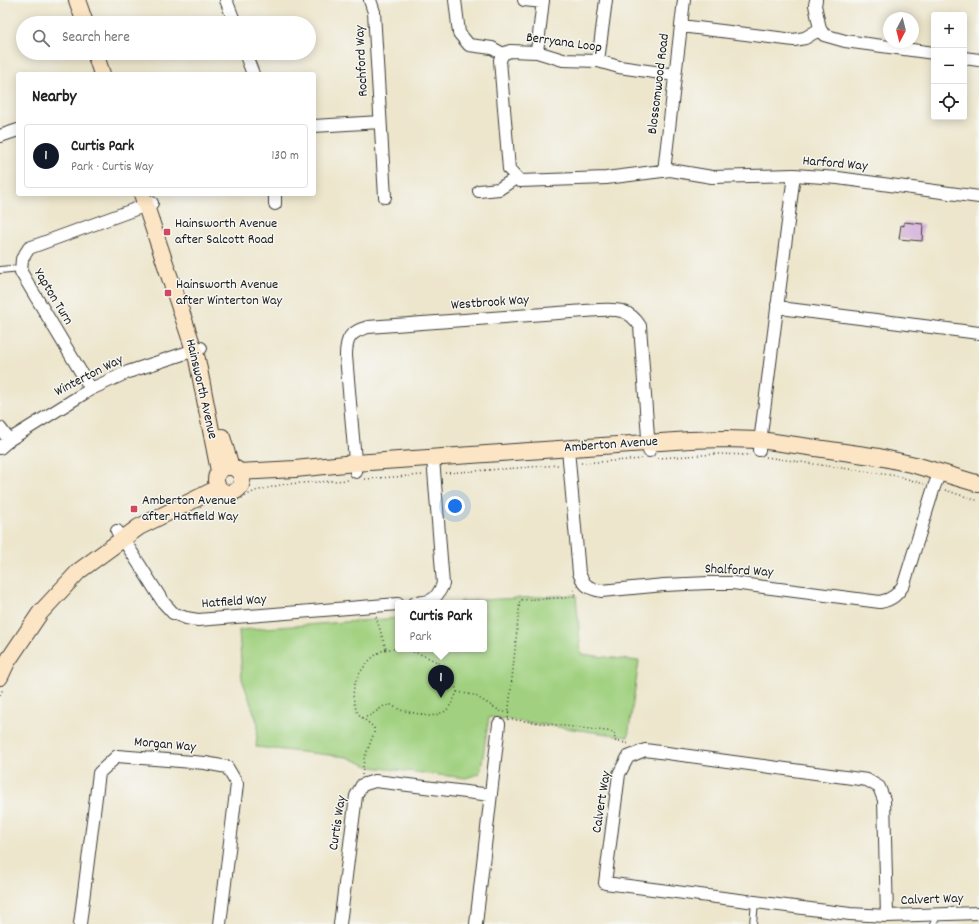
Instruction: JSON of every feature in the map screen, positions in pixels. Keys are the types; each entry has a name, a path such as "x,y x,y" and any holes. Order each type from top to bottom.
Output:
{"street":[{"path":"77,0 83,16"},
{"path":"85,0 91,16"},
{"path":"226,0 232,16"},
{"name":"Rochford Way","path":"370,0 374,12 385,197"},
{"path":"455,0 459,33 469,45 492,48 503,54 500,60 509,168 520,181 530,182 606,178 670,170 712,177 794,175"},
{"path":"524,0 543,1 537,52"},
{"path":"598,62 606,0"},
{"name":"Blossomwood Road","path":"664,171 684,0"},
{"path":"816,0 815,5 820,29 824,35 845,41 931,53"},
{"path":"681,26 794,40 805,38 820,29"},
{"name":"Berryana Loop","path":"503,54 510,51 537,52 563,60 598,62 619,67 675,75"},
{"path":"967,58 979,60"},
{"path":"97,60 101,72"},
{"path":"105,60 109,72"},
{"path":"248,60 252,72"},
{"path":"316,126 380,122"},
{"path":"0,136 16,131"},
{"name":"Harford Way","path":"758,451 794,175 838,178 979,197"},
{"path":"479,191 499,189 516,178"},
{"name":"Yapton Turn","path":"91,389 21,272 22,259 29,248 147,199"},
{"name":"Hainsworth Avenue","path":"147,199 198,349 226,480"},
{"path":"777,305 788,309 809,312 979,333"},
{"name":"Westbrook Way","path":"356,474 346,356 346,347 349,337 356,330 368,327 591,310 614,309 624,311 634,317 640,326 649,453"},
{"name":"Winterton Way","path":"0,448 9,440 91,389 128,372 198,349"},
{"path":"0,428 9,440"},
{"name":"Amberton Avenue","path":"2,668 40,613 59,591 119,535 139,527 226,480 356,474 434,466 720,448 758,451 896,470 936,480 979,494"},
{"path":"569,457 579,573 584,584"},
{"path":"430,600 439,593 443,584 434,466"},
{"name":"Amberton Avenue","path":"936,480 979,484"},
{"name":"Shalford Way","path":"584,584 601,591 687,584 733,583 880,602 888,601 900,591 904,584 936,480"},
{"name":"Hatfield Way","path":"119,535 163,602 173,613 186,618 198,620 395,604"},
{"path":"476,924 491,795 503,721"},
{"name":"Calvert Way","path":"887,916 884,800 879,787 867,780 645,750 628,757 619,774 605,884 850,914 935,919 979,913"},
{"name":"Morgan Way","path":"80,924 99,773 117,756 205,763 227,767 237,784 220,924"},
{"name":"Curtis Way","path":"340,924 356,796 362,785 375,781 491,795"}],"lane":[{"path":"0,270 21,268"},
{"path":"753,924 756,902"}],"path":[{"path":"226,480 231,501 240,499 255,491 285,484 356,474 434,466 649,453 718,454 758,451 897,476 936,480 979,501"},
{"path":"503,721 509,713 520,600 575,597 574,589 579,589 584,584"},
{"path":"372,607 386,649"},
{"path":"364,784 362,775 364,759 374,733 374,728 358,713 353,697 355,682 362,669 375,655 386,649 395,649"},
{"path":"364,718 384,706 391,705 400,710 428,716 436,716 446,711 457,692 451,672 445,667 414,652"},
{"path":"0,695 2,668"},
{"path":"457,692 474,695 500,711 509,713"},
{"path":"503,721 614,732 615,741 637,747 641,752"}],"green space":[{"path":"576,595 581,654 639,661 628,737 489,717 481,769 479,774 466,778 371,767 347,757 256,747 258,724 242,679 239,630 395,618 395,652 487,652 487,600 481,600"}],"building":[{"path":"904,222 923,224 922,241 899,239 901,225 904,226"}],"place":[{"name":"Hainsworth Avenue after Salcott Road","path":"167,232"},
{"name":"Hainsworth Avenue after Winterton Way","path":"168,293"},
{"name":"Amberton Avenue after Hatfield Way","path":"134,509"},
{"name":"Curtis Park","path":"441,698"}]}
